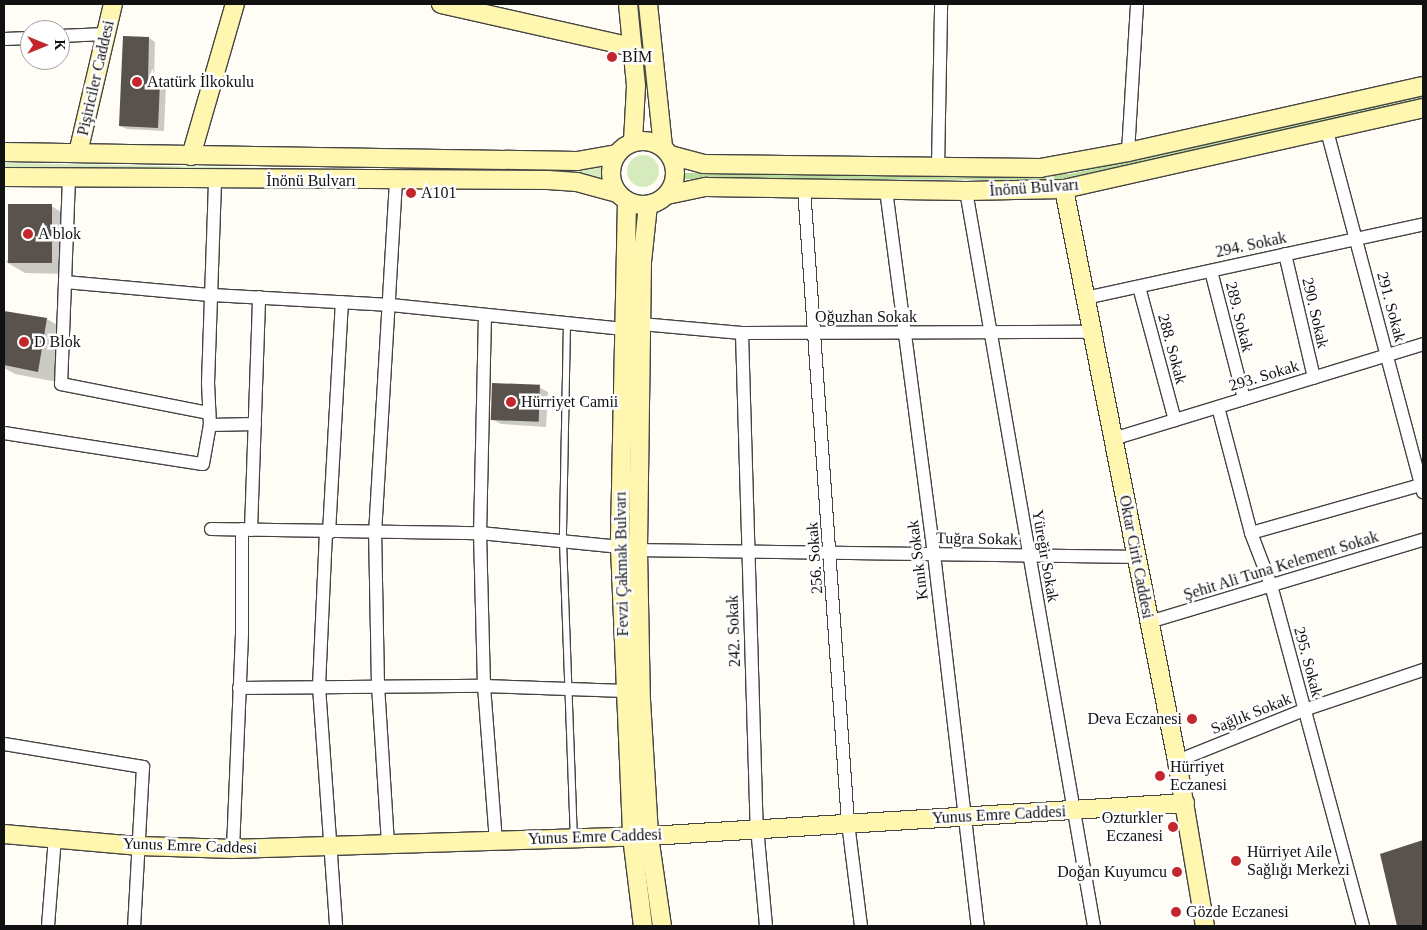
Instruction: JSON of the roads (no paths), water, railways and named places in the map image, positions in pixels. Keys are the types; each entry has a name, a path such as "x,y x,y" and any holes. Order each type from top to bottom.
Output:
{"street":[{"name":"Pişiriciler Caddesi","path":"78,153 113,4"},
{"path":"190,156 235,4"},
{"path":"441,4 632,47"},
{"path":"628,4 636,101 633,141"},
{"path":"616,154 610,174 622,197 648,205 667,195 676,175 667,151 648,4"},
{"path":"938,167 941,4"},
{"path":"1128,152 1137,4"},
{"path":"70,36 106,34"},
{"path":"4,39 20,38"},
{"name":"İnönü Bulvarı","path":"667,151 703,164 1040,168 1128,152 1423,86"},
{"name":"İnönü Bulvarı","path":"667,195 706,187 966,192 1064,189 1423,108"},
{"name":"291. Sokak","path":"1327,131 1422,488"},
{"path":"4,152 577,161 616,154 633,141 644,140 667,151"},
{"name":"İnönü Bulvarı","path":"4,177 215,181 557,181 577,182 622,197"},
{"path":"69,178 61,384 210,419 255,424"},
{"path":"4,433 203,464 210,419 215,181"},
{"path":"388,844 378,686 375,534 391,304 396,181"},
{"name":"256. Sokak","path":"804,188 817,333 848,823 861,926"},
{"name":"Oktar Cirit Caddesi","path":"1064,189 1135,557 1177,761 1205,926"},
{"name":"Kınık Sokak","path":"886,190 934,554 978,926"},
{"name":"Yüreğir Sokak","path":"966,192 1094,926"},
{"name":"Fevzi Çakmak Bulvarı","path":"622,197 624,329 620,547 624,692 641,836 662,926"},
{"name":"Fevzi Çakmak Bulvarı","path":"643,926 638,550 643,244 648,205"},
{"name":"294. Sokak","path":"1086,298 1423,224"},
{"name":"290. Sokak","path":"1285,254 1314,378"},
{"name":"289. Sokak","path":"1211,271 1244,399"},
{"path":"65,282 212,295 391,304 624,329"},
{"name":"288. Sokak","path":"1139,287 1175,420"},
{"path":"233,849 247,529 255,424 259,297"},
{"path":"336,926 332,846 319,687 342,302"},
{"path":"485,315 480,533 484,686 496,841"},
{"name":"Oğuzhan Sokak","path":"641,324 742,333 1092,332"},
{"name":"242. Sokak","path":"742,333 747,552 757,828 766,926"},
{"name":"293. Sokak","path":"1113,439 1423,344"},
{"name":"295. Sokak","path":"1218,407 1251,533 1271,585 1363,926"},
{"path":"1251,533 1422,488"},
{"path":"211,528 375,534 480,533 620,547"},
{"name":"Şehit Ali Tuna Kelement Sokak","path":"1149,622 1423,540"},
{"name":"Tuğra Sokak","path":"638,550 1135,557"},
{"name":"Sağlık Sokak","path":"1177,761 1304,710 1423,670"},
{"path":"240,688 484,686 624,692"},
{"path":"4,744 143,767 134,926"},
{"name":"Yunus Emre Caddesi","path":"4,834 139,846 233,849 641,836 757,828 964,818 1185,803"},
{"path":"48,926 55,838"}],"lane":[{"path":"567,323 562,541 566,689 574,838"}],"place":[{"name":"BİM","path":"612,57"},
{"name":"Atatürk İlkokulu","path":"137,82"},
{"name":"A101","path":"411,193"},
{"name":"A blok","path":"28,234"},
{"name":"D Blok","path":"24,342"},
{"name":"Hürriyet Camii","path":"511,402"},
{"name":"Deva Eczanesi","path":"1192,719"},
{"name":"Hürriyet Eczanesi","path":"1160,776"},
{"name":"Ozturkler Eczanesi","path":"1173,827"},
{"name":"Hürriyet Aile Sağlığı Merkezi","path":"1236,861"},
{"name":"Doğan Kuyumcu","path":"1177,872"},
{"name":"Gözde Eczanesi","path":"1176,912"}]}
